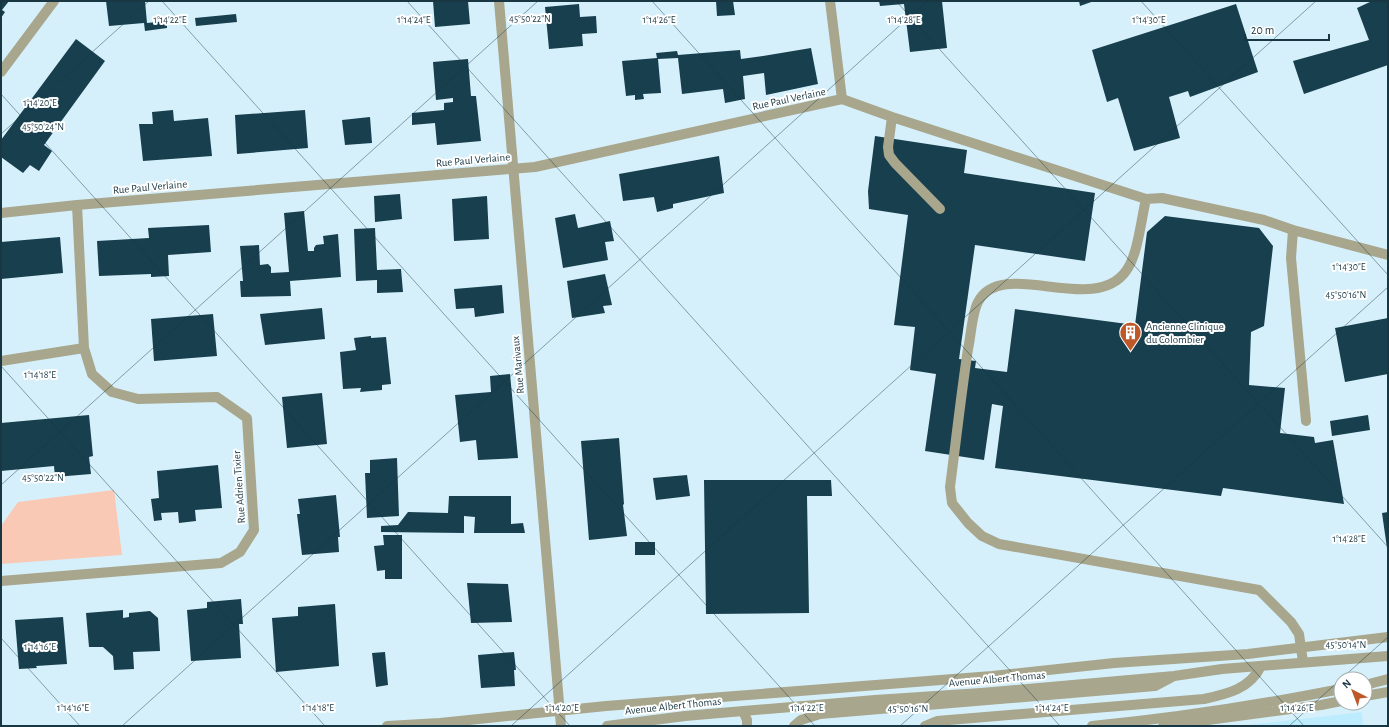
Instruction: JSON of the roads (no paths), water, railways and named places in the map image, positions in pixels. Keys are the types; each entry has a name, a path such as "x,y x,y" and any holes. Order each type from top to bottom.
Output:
{"street":[{"path":"1,72 54,1"},
{"name":"Rue Marivaux","path":"499,1 512,168 561,726"},
{"name":"Rue Paul Verlaine","path":"1,213 77,205 535,167 842,99 830,1"},
{"path":"842,99 892,117 1146,199 1162,198 1264,220 1293,230 1388,255"},
{"path":"892,117 888,147 889,155 895,164 940,209"},
{"path":"1146,199 1134,258 1125,272 1111,285 1100,288 1075,289 1010,283 997,285 985,293 978,302 972,324 950,487 952,503 968,523 982,536 999,544 1259,590 1292,622 1299,634 1303,662"},
{"name":"Rue Adrien Tixier","path":"1,581 221,563 240,552 254,530 246,418 217,397 138,399 112,392 92,374 84,348 77,205"},
{"path":"1293,230 1291,258 1306,421"},
{"path":"1,361 84,348"},
{"path":"387,726 440,723 606,706 992,676 1114,663 1248,654 1388,636"},
{"name":"Avenue Albert Thomas","path":"607,726 685,716 875,700 981,694 1303,662 1388,656"},
{"path":"925,726 937,721 1204,699 1227,694 1237,690 1256,675 1261,666"},
{"path":"794,726 801,720 820,714 1155,686 1174,676"},
{"path":"1373,682 1388,679"},
{"path":"1092,726 1270,703 1333,691"},
{"path":"1373,695 1388,692"},
{"path":"1163,726 1333,702"},
{"path":"743,711 747,720 746,726"}],"place":[{"name":"Ancienne Clinique du Colombier","path":"1130,352"}]}
